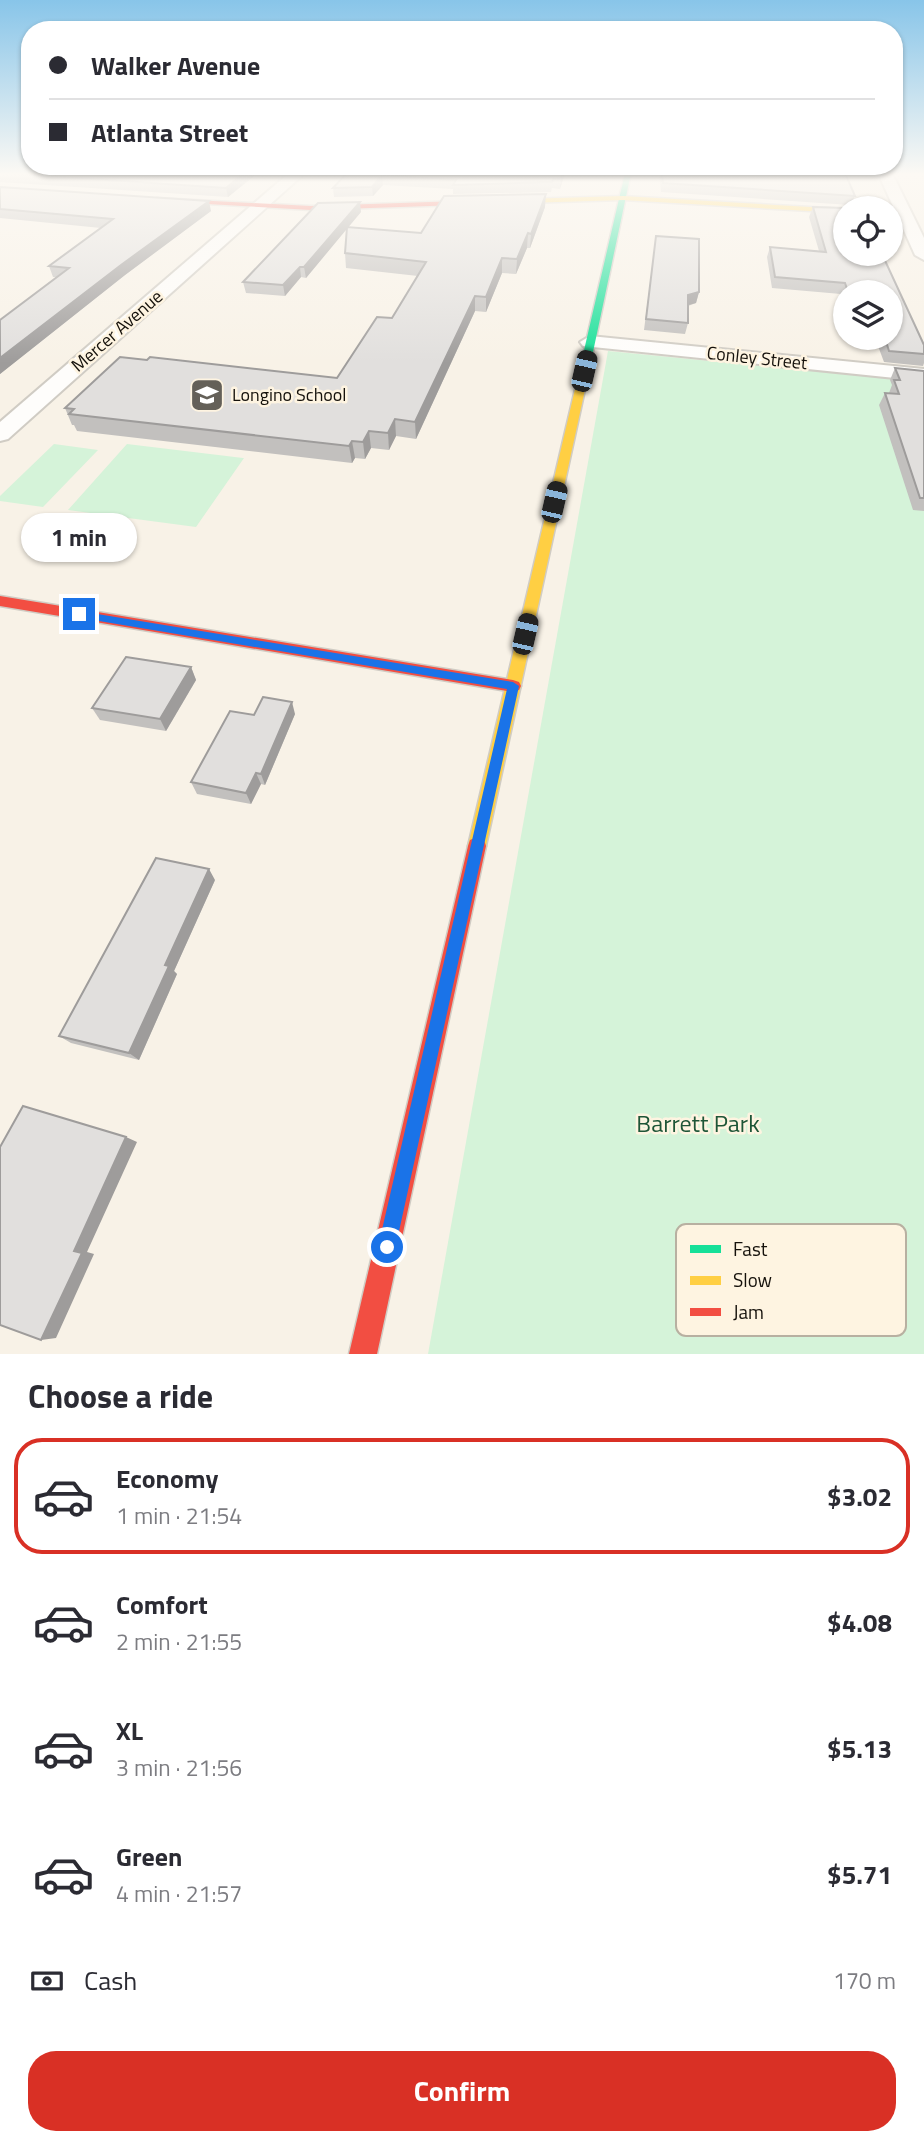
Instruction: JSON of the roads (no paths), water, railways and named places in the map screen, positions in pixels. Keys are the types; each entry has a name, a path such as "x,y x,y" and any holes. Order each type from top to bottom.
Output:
{"street":[{"name":"Mercer Avenue","path":"0,434 225,236"},
{"path":"363,1354 614,236"},
{"path":"912,236 924,254"},
{"name":"Conley Street","path":"590,342 924,375"},
{"path":"0,601 513,686"}],"place":[{"name":"Longino School","path":"207,395"}],"park label":[{"name":"Barrett Park","path":"698,1124"}]}
